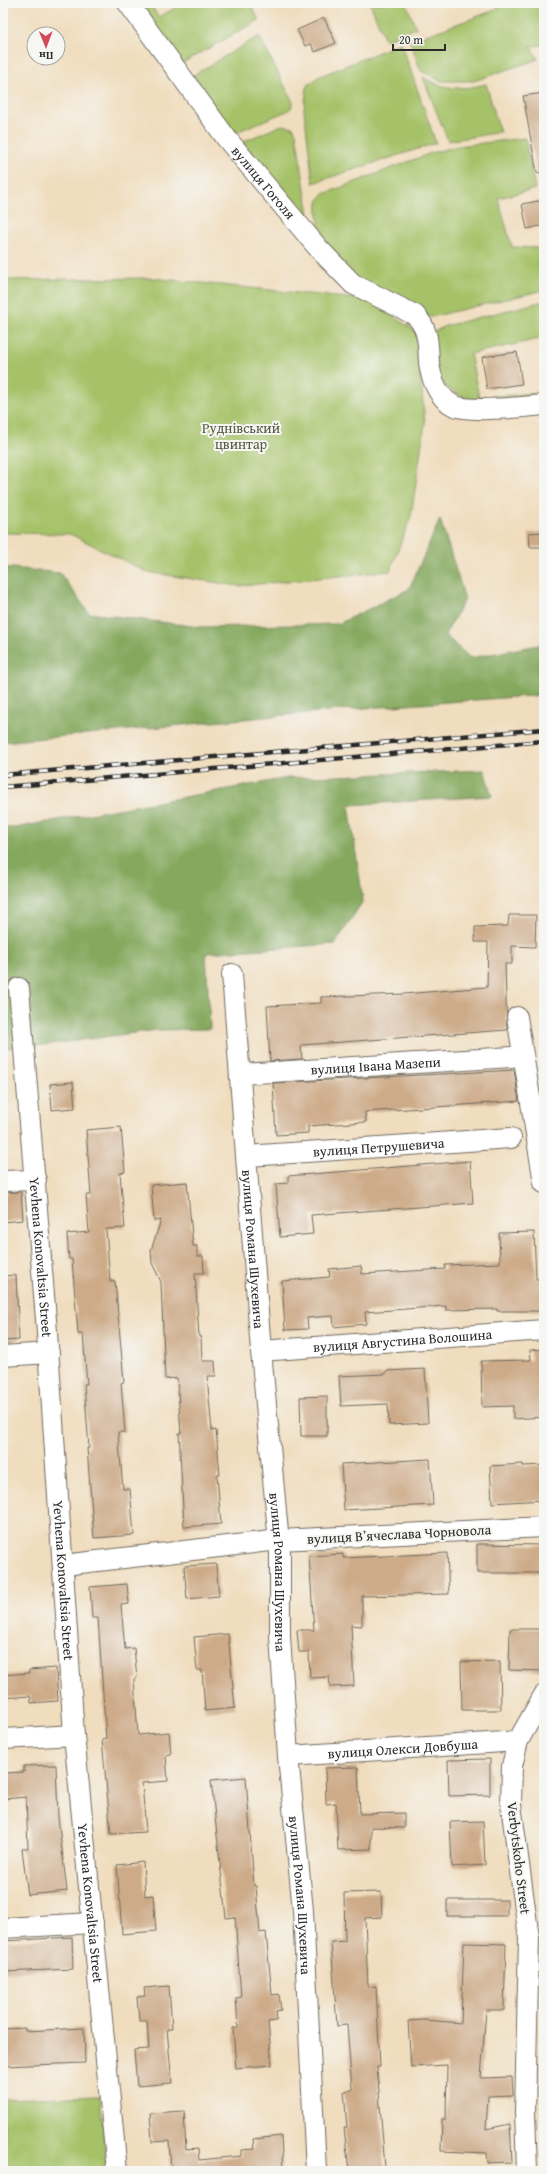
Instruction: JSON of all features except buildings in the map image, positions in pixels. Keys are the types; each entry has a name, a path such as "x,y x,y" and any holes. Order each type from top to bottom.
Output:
{"street":[{"name":"вулиця Гоголя","path":"128,3 227,139 319,249 353,284 414,315 422,322 427,331 432,377 444,399 458,407 482,408 544,404"},
{"name":"вулиця Романа Шухевича","path":"232,974 261,1351 279,1540 280,1637 288,1756 303,1911 316,2171"},
{"name":"Yevhena Konovaltsia Street","path":"19,988 36,1180 49,1353 74,1735 118,2171"},
{"path":"517,1017 544,1183"},
{"name":"вулиця Івана Мазепи","path":"240,1074 512,1057"},
{"name":"вулиця Петрушевича","path":"247,1156 511,1138"},
{"path":"3,1181 36,1180"},
{"name":"вулиця Августина Волошина","path":"261,1351 544,1330"},
{"path":"3,1356 49,1353"},
{"name":"вулиця Вʼячеслава Чорновола","path":"63,1565 279,1540 544,1527"},
{"name":"Verbytskoho Street","path":"528,2171 525,2112 529,1938 511,1805 512,1766 518,1741 544,1696"},
{"path":"3,1739 74,1735"},
{"name":"вулиця Олекси Довбуша","path":"288,1756 518,1741"},
{"path":"3,1928 93,1923"}],"green space":[{"path":"137,3 150,3 158,17 185,3 250,3 259,20 181,64"},
{"path":"370,3 406,3 416,28 385,40"},
{"path":"495,3 544,3 544,44 531,47 538,59 474,81 441,81 421,71 410,41 498,9"},
{"path":"259,36 293,102 291,108 287,111 234,133 192,76"},
{"path":"401,43 436,143 313,183 304,110 307,86 318,77"},
{"path":"423,77 446,87 453,88 486,84 500,132 448,141"},
{"path":"282,125 293,127 296,133 311,227 242,142"},
{"path":"525,138 535,189 498,198 512,247 539,248 544,259 544,290 431,317 405,306 362,282 338,263 327,250 321,236 318,221 319,201 321,196 324,194 431,153 458,146"},
{"name":"Руднівський цвинтар","path":"152,278 368,300 416,331 425,423 411,516 390,571 239,586 147,572 70,534 3,533 3,280"},
{"path":"544,301 544,338 470,354 479,397 544,393 544,400 467,399 447,388 435,371 434,332 445,326"},
{"path":"440,519 465,599 445,635 470,658 544,644 544,695 339,710 3,742 3,567 60,573 89,613 199,627 338,624 409,589"},
{"path":"484,770 492,796 349,805 363,901 335,944 206,953 210,1029 157,1030 28,1047 3,1048 3,828 14,828 288,778"},
{"path":"100,2096 107,2171 3,2171 3,2099"}],"railway":[{"path":"3,775 544,729"},
{"path":"3,787 544,741"}]}
